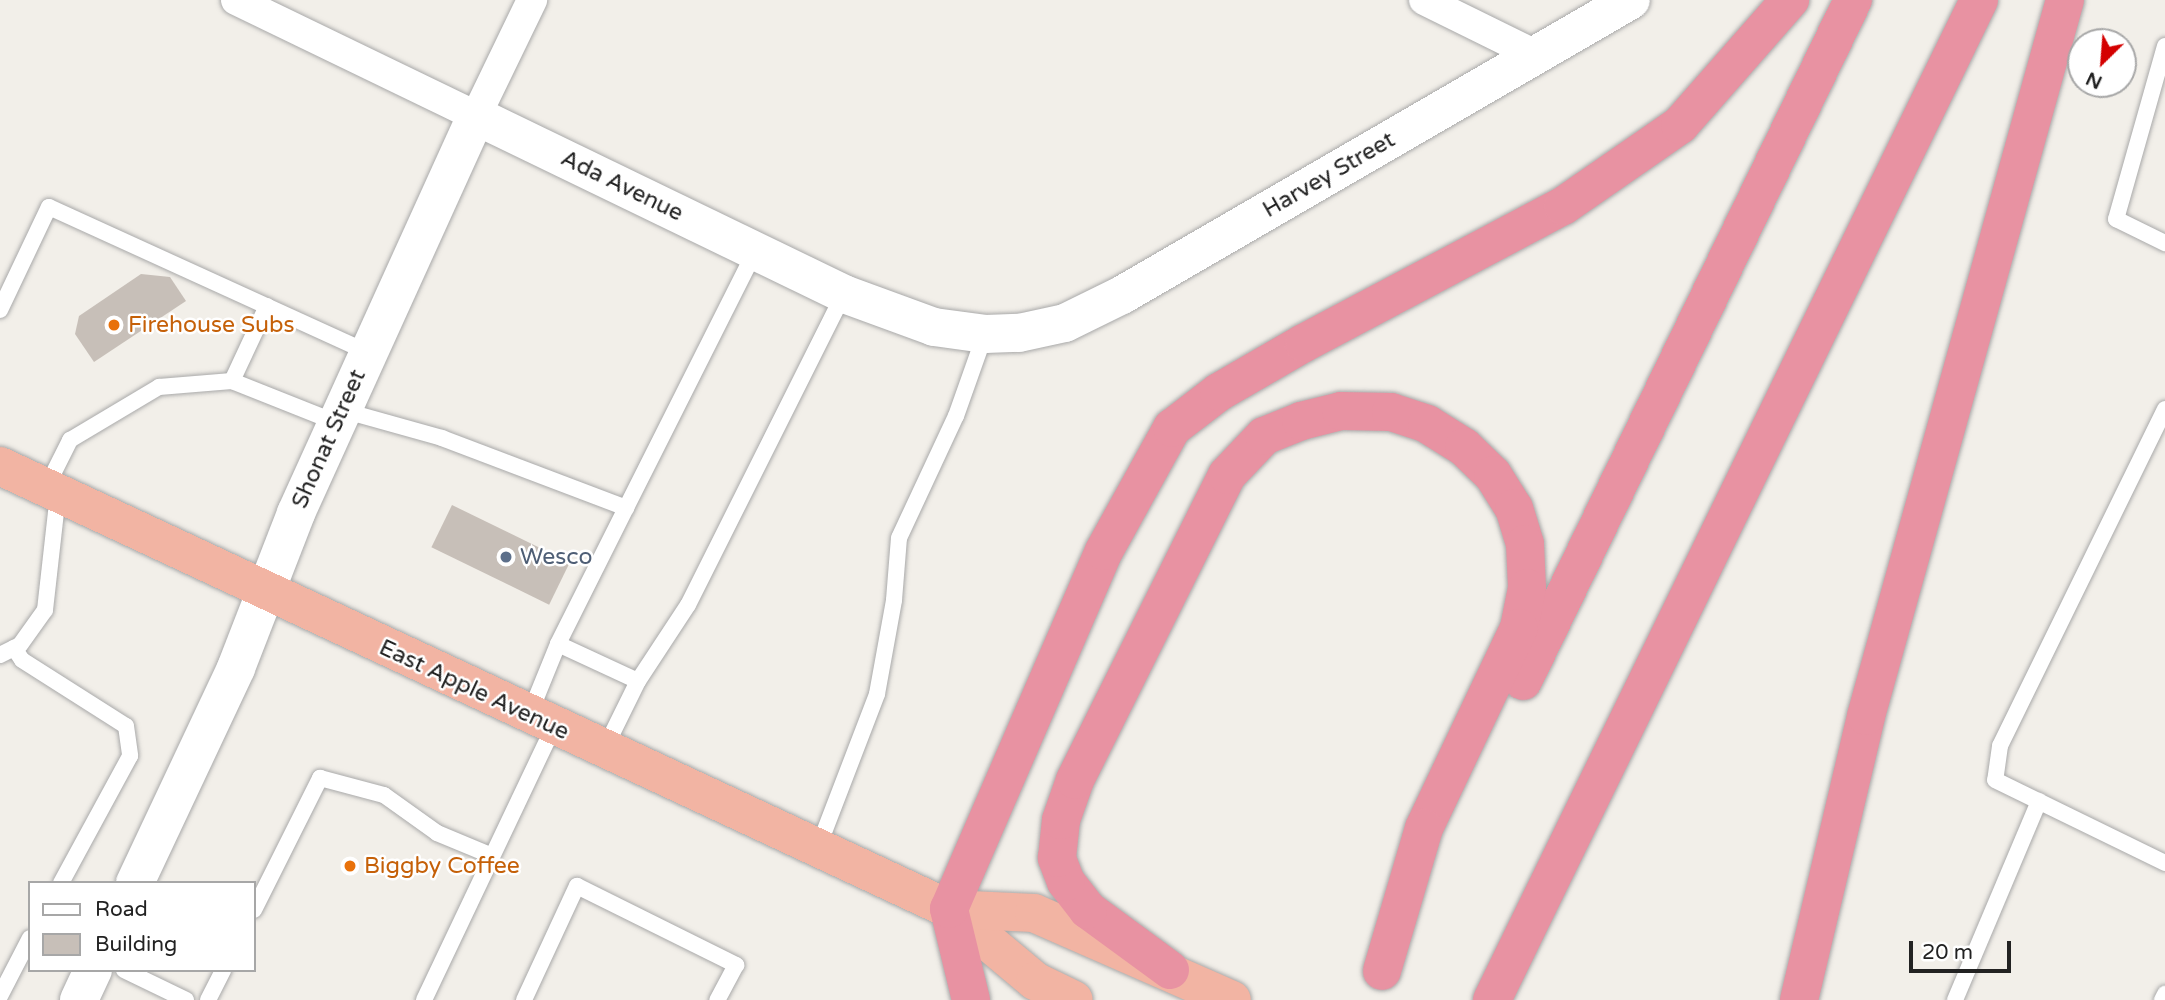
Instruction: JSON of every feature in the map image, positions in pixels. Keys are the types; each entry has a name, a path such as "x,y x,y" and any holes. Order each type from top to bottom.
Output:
{"highway":[{"path":"971,1000 949,909 1104,551 1172,428 1219,392 1304,343 1563,206 1680,125 1790,0"},
{"path":"1375,986 1853,0"},
{"path":"1492,1000 1979,0"},
{"path":"1799,1000 1866,716 2065,0"},
{"path":"1170,970 1088,910 1066,882 1058,858 1061,820 1074,780 1227,475 1264,436 1301,421 1341,411 1391,412 1427,424 1464,447 1493,475 1514,508 1525,544 1527,588 1520,628 1424,828 1375,986"},
{"name":"East Apple Avenue","path":"0,466 263,592 949,909 1035,981 1073,1000"},
{"name":"East Apple Avenue","path":"949,909 1034,913 1170,970 1233,1000"}],"street":[{"name":"Ada Avenue","path":"236,0 844,294 934,327 1002,334"},
{"name":"Shonat Street","path":"136,881 236,668 263,592 338,416 532,0"},
{"path":"1424,0 1538,56"},
{"name":"Harvey Street","path":"1002,334 1065,323 1122,295 1631,0"},
{"path":"79,1000 92,972"}],"lane":[{"path":"2165,46 2116,219 2165,243"},
{"path":"0,310 50,207 367,352"},
{"path":"424,1000 490,855 541,721 558,645 755,251"},
{"path":"604,750 638,681 688,605 844,294"},
{"path":"232,381 267,306"},
{"path":"818,848 877,694 894,600 899,538 956,416 1002,334"},
{"path":"62,881 130,756 126,726 7,651 45,610 52,491 70,440 159,387 232,381 338,416 442,438 626,508"},
{"path":"2165,409 2000,746 1995,780 2165,863"},
{"path":"558,645 638,681"},
{"path":"256,906 320,778 384,795 437,832 490,855"},
{"path":"1955,1000 2039,802"},
{"path":"524,1000 577,886 736,965 718,1000"},
{"path":"0,996 28,942"},
{"path":"128,972 186,1000"},
{"path":"208,1000 222,972"},
{"path":"2162,1000 2165,994"}],"building":[{"name":"Firehouse Subs","path":"141,274 170,277 186,301 94,362 75,334 79,316"},
{"path":"452,505 570,562 549,605 431,547"}],"place":[{"name":"Firehouse Subs","path":"114,325"},
{"name":"Wesco","path":"506,557"},
{"name":"Biggby Coffee","path":"350,866"}]}
